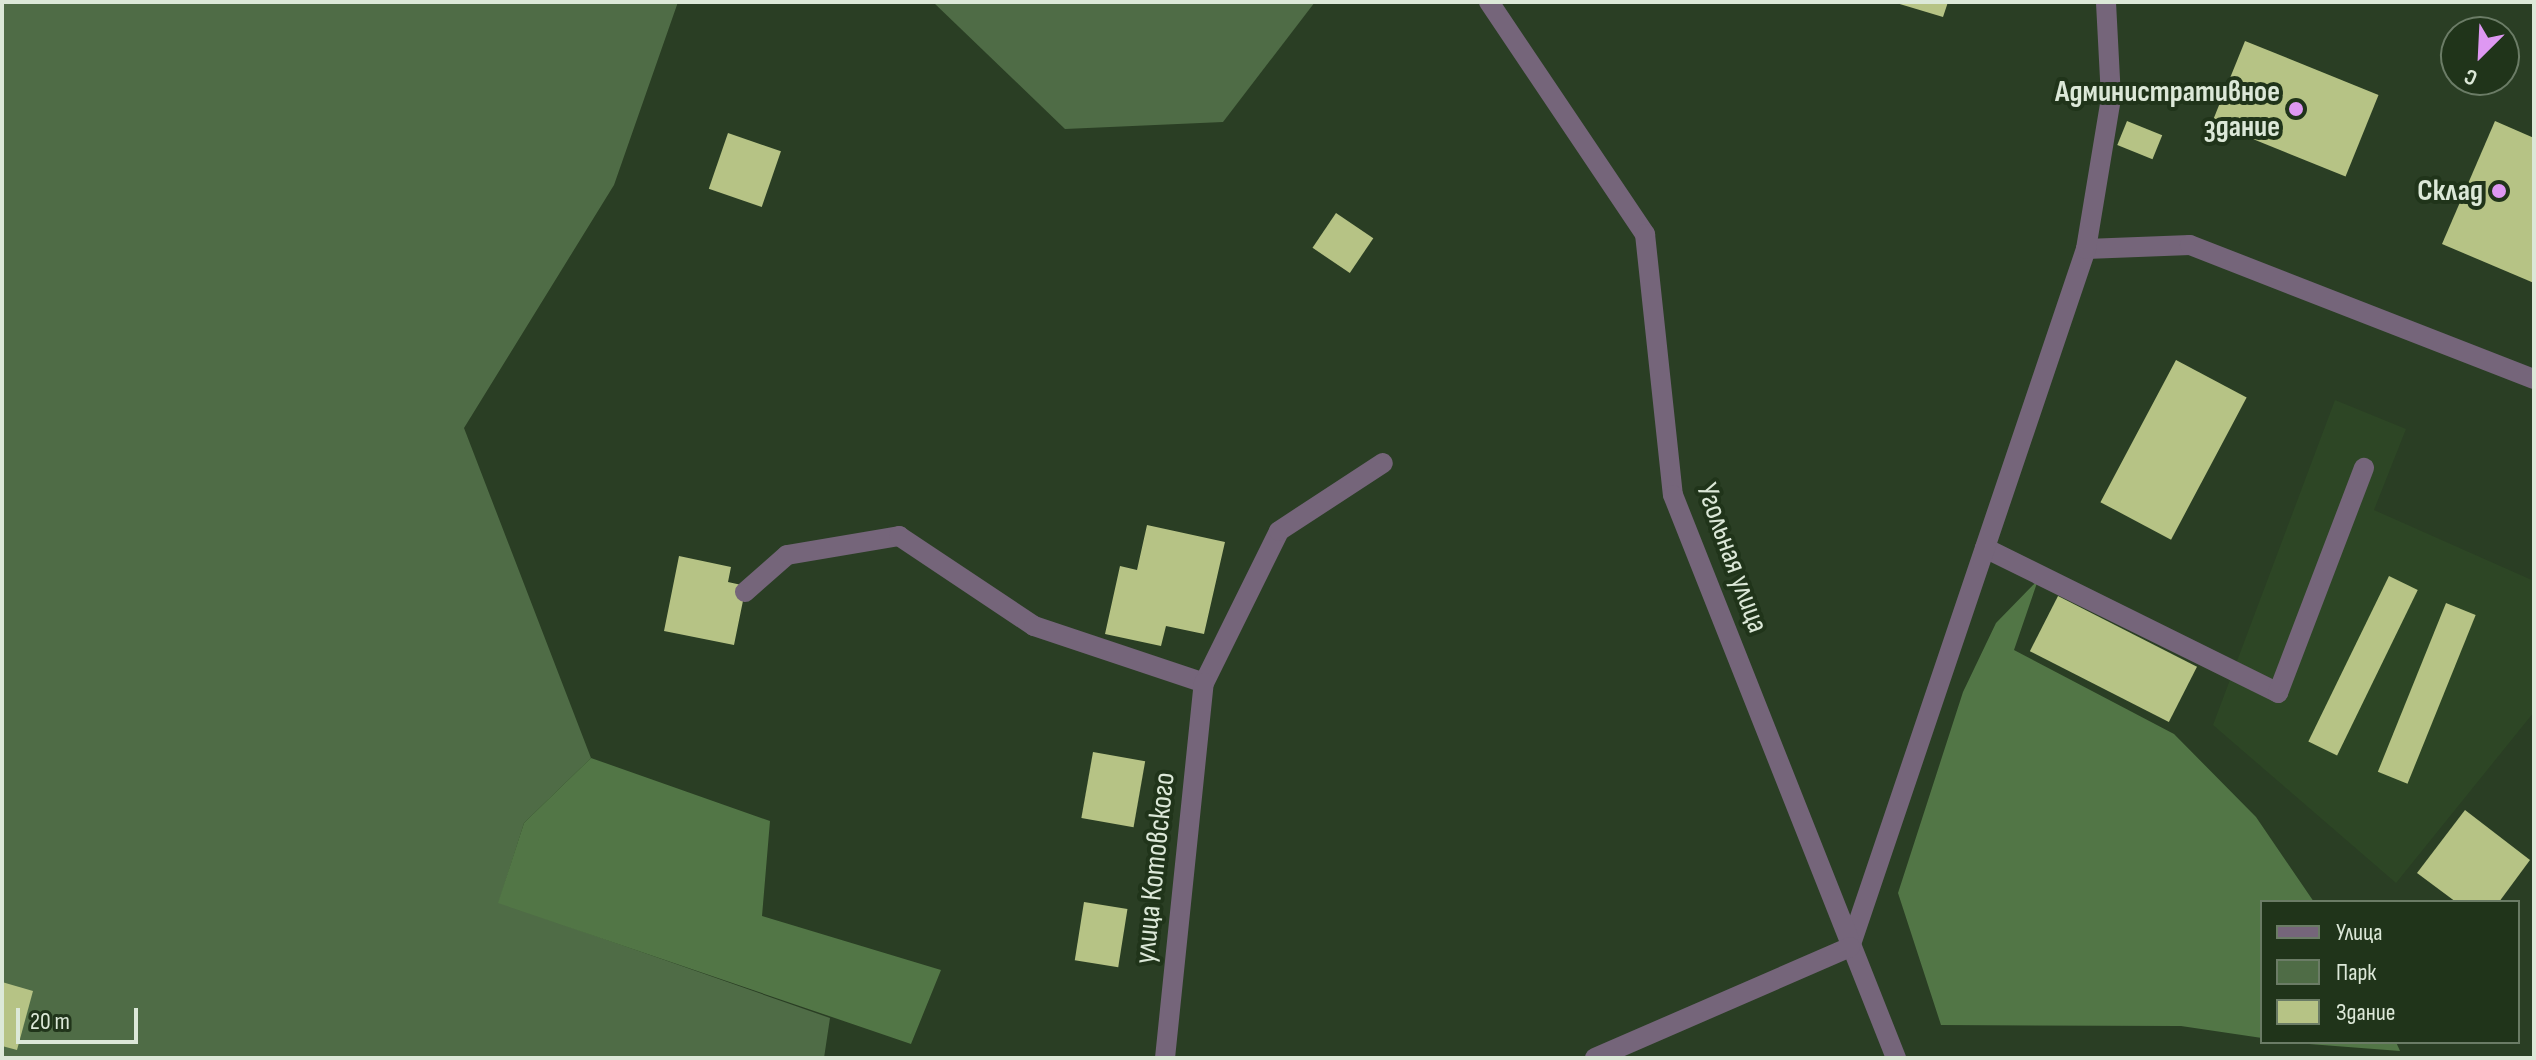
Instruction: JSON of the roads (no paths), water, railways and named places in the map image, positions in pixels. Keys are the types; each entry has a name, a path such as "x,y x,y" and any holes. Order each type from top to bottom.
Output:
{"street":[{"name":"Угольная улица","path":"1489,2 1645,234 1673,495 1896,1058"},
{"path":"1595,1058 1850,947 2086,249 2111,98 2106,2"},
{"path":"2086,249 2190,245 2534,379"},
{"path":"745,592 787,555 899,536 1034,626 1204,683 1279,531 1383,463"},
{"path":"1985,548 2278,693 2364,468"},
{"name":"улица Котовского","path":"1165,1058 1204,683"}],"place":[{"name":"Административное здание","path":"2296,109"},
{"name":"Склад","path":"2499,191"}]}
